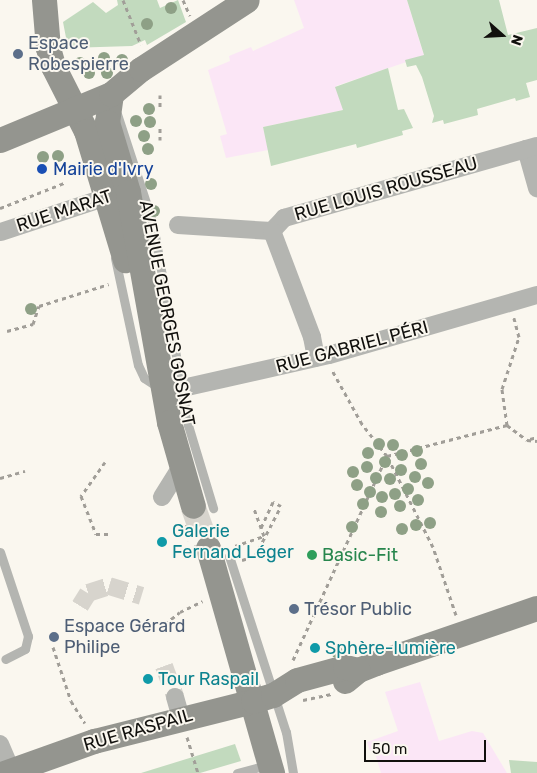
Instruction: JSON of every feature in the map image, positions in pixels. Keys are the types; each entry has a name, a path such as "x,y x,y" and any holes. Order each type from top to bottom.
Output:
{"main road":[{"name":"AVENUE GEORGES GOSNAT","path":"44,0 48,48 53,66 118,193"},
{"path":"0,140 77,111 111,94 141,69 247,0"},
{"name":"AVENUE GEORGES GOSNAT","path":"111,94 107,122 118,193 173,390 181,468 203,507"},
{"path":"224,554 263,698 271,768"},
{"path":"263,698 302,697 349,679 358,670 537,608"},
{"path":"263,698 297,680 345,667 358,670"},
{"name":"RUE RASPAIL","path":"8,772 178,708 263,698"}],"street":[{"path":"532,147 537,188"},
{"name":"RUE LOUIS ROUSSEAU","path":"272,231 284,218 532,147"},
{"name":"RUE MARAT","path":"1,232 118,193"},
{"path":"178,224 272,231 312,337 322,357"},
{"name":"RUE GABRIEL PÉRI","path":"173,390 322,357 537,295"},
{"path":"162,497 181,468"},
{"path":"0,744 8,772"}],"lane":[{"name":"AVENUE GEORGES GOSNAT","path":"111,94 152,224 173,390 194,445 203,507"},
{"path":"0,552 28,636 25,649 5,659"},
{"path":"263,698 286,732 293,773"},
{"path":"238,773 271,768"}],"path":[{"path":"123,0 139,36"},
{"path":"160,95 160,109"},
{"path":"160,128 160,140"},
{"path":"0,208 64,183"},
{"path":"7,331 33,324 39,306 103,285"},
{"path":"510,303 519,337 502,389 507,425 527,440 537,442"},
{"path":"322,357 358,416 387,456 433,547 462,633"},
{"path":"387,456 507,425"},
{"path":"527,440 537,437"},
{"path":"297,680 292,656 387,456"},
{"path":"105,462 80,496 96,534 109,534"},
{"path":"0,478 25,472"},
{"path":"224,554 255,556 281,506 274,502 261,528"},
{"path":"224,554 264,536 254,510"},
{"path":"166,624 193,606"},
{"path":"54,647 71,701 94,741"},
{"path":"178,708 198,773"}],"shaded area":[{"path":"294,0 407,0 424,56 336,86 343,110 263,127 268,150 226,158 220,136 227,134 208,70 230,61 229,56 251,47 253,51 304,28"},
{"path":"420,682 439,741 472,731 483,733 507,773 381,773 374,750 370,751 367,742 398,731 385,692"}],"green space":[{"path":"117,0 157,0 160,8 178,0 186,22 147,45 145,40 132,46 68,48 63,22 93,2 106,13 118,5"},
{"path":"407,0 499,0 508,35 537,28 537,80 526,83 530,97 516,101 515,98 477,109 478,115 444,124 443,120 432,123 434,116 422,77 416,65 407,67 405,60 424,55"},
{"path":"388,68 398,110 404,109 413,128 402,131 403,135 357,148 356,144 271,166 263,127 343,110 335,87"},
{"path":"235,744 241,761 200,773 141,773"},
{"path":"509,760 537,762 537,773 511,773"}],"tunnel":[{"path":"193,506 208,548"},
{"path":"80,606 88,593 109,586 142,596"},
{"path":"164,666 175,697"}],"place":[{"name":"Espace Robespierre","path":"18,54"},
{"name":"Mairie d'Ivry","path":"42,169"},
{"name":"Galerie Fernand Léger","path":"162,542"},
{"name":"Basic-Fit","path":"312,555"},
{"name":"Trésor Public","path":"294,609"},
{"name":"Espace Gérard Philipe","path":"54,637"},
{"name":"Sphère-lumière","path":"315,648"},
{"name":"Tour Raspail","path":"148,679"}]}
